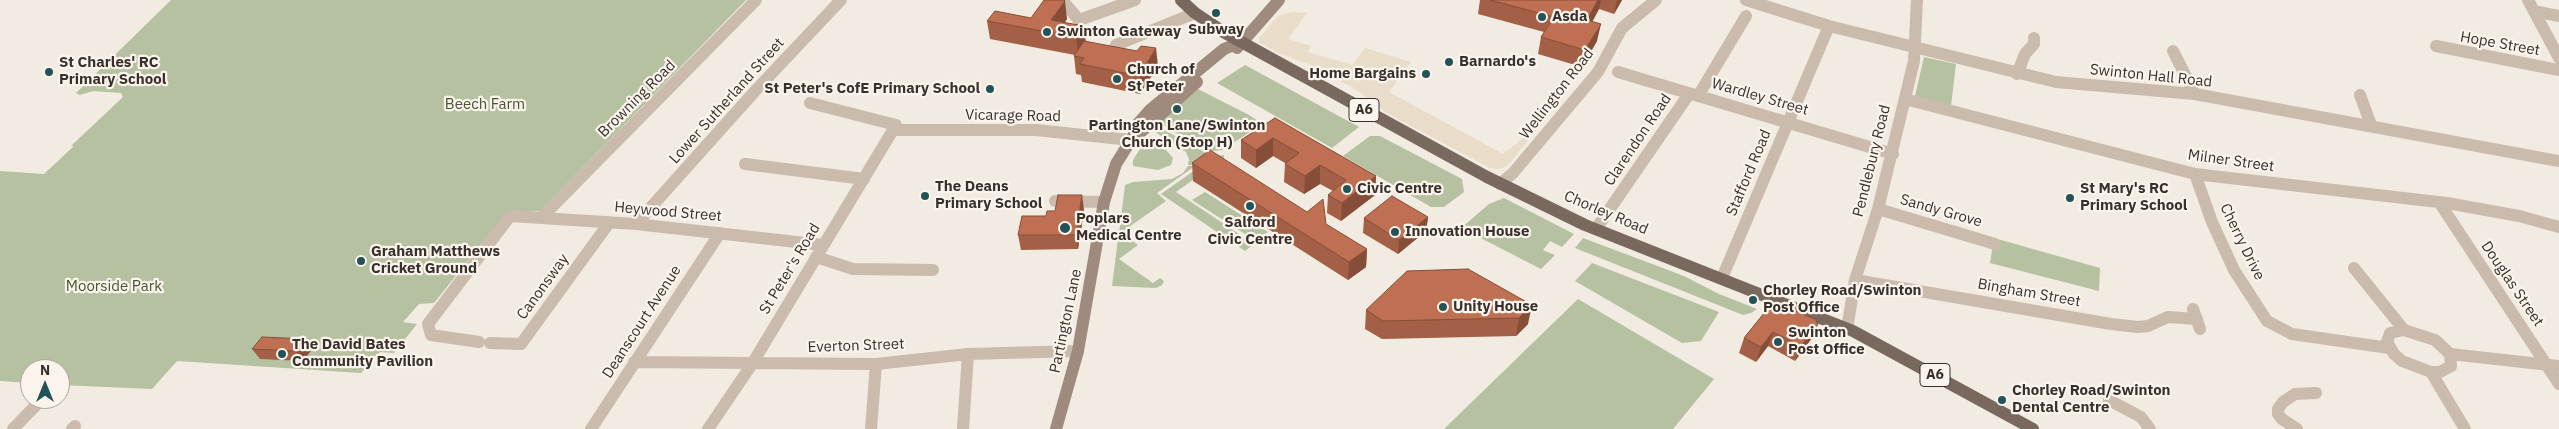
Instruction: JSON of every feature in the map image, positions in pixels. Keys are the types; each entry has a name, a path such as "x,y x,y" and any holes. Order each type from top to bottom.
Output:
{"main road":[{"name":"Chorley Road","path":"1181,0 1195,13 1241,42 1500,184 1596,229 1847,328 2032,429"},
{"name":"Partington Lane","path":"1056,429 1078,351 1104,202 1116,164 1132,137 1142,131 1234,52 1279,0"}],"street":[{"name":"Browning Road","path":"541,218 756,0"},
{"name":"Lower Sutherland Street","path":"636,224 756,90 841,0"},
{"path":"1062,0 1079,20 1136,0"},
{"name":"Wellington Road","path":"1500,184 1513,173 1598,72 1622,28 1656,0"},
{"name":"Pendlebury Road","path":"1847,328 1855,280 1878,210 1893,154 1916,48 1917,0"},
{"path":"2528,0 2559,58"},
{"name":"Swinton Hall Road","path":"1749,5 2017,74 2056,82 2195,94 2559,161"},
{"name":"Clarendon Road","path":"1596,229 1694,95 1749,5"},
{"path":"2534,11 2559,16"},
{"path":"1116,45 1195,13"},
{"name":"Stafford Road","path":"1722,278 1829,26"},
{"path":"2017,74 2025,54 2034,44 2034,38"},
{"name":"Hope Street","path":"2436,46 2559,70"},
{"path":"2173,51 2195,94"},
{"name":"Wardley Street","path":"1618,72 1893,154"},
{"path":"2360,94 2371,125"},
{"name":"Milner Street","path":"1904,100 2194,174 2439,202 2519,216 2559,227"},
{"name":"Vicarage Road","path":"810,103 895,127 1036,130 1132,137"},
{"name":"St Peter's Road","path":"708,429 752,364 895,127"},
{"path":"745,164 864,179"},
{"name":"Cherry Drive","path":"2194,174 2212,222 2234,270 2267,321 2292,334 2307,338 2389,348"},
{"path":"1055,201 1104,202"},
{"name":"Douglas Street","path":"2439,202 2553,365 2559,384"},
{"name":"Sandy Grove","path":"1878,210 1995,244"},
{"name":"Heywood Street","path":"485,343 431,335 428,324 510,216 636,224 823,245"},
{"name":"Canonsway","path":"485,343 521,344 609,223"},
{"name":"Deanscourt Avenue","path":"591,429 714,232"},
{"path":"816,257 853,269 933,270"},
{"path":"2354,268 2404,330"},
{"name":"Bingham Street","path":"1855,280 2111,324 2148,326 2168,317 2197,319"},
{"path":"2450,354 2451,366 2440,372 2431,372 2402,361 2389,348 2387,337 2396,330 2404,330 2435,340 2450,354 2553,365"},
{"name":"Everton Street","path":"634,362 876,364 968,354 1078,351"},
{"path":"963,429 968,354"},
{"path":"871,429 876,364"},
{"path":"2431,372 2465,429"},
{"path":"2297,429 2282,419 2278,414 2278,409 2283,402 2295,394 2316,393"},
{"path":"2109,400 2141,417 2145,427"},
{"path":"12,429 32,409"}],"green space":[{"path":"171,0 746,0 540,211 506,213 434,303 419,304 403,322 417,324 394,353 380,352 361,373 177,361 152,389 70,385 70,359 20,359 20,382 0,381 0,171 44,174 123,97 121,93 93,91 80,95 76,93"},
{"path":"1924,57 1956,64 1951,106 1915,96"},
{"path":"1245,65 1359,127 1332,148 1217,83"},
{"path":"1198,89 1249,115 1258,121 1258,127 1222,150 1213,151 1201,147 1157,122"},
{"path":"1155,125 1210,155 1197,165 1188,165 1189,159 1186,152 1152,130"},
{"path":"1370,136 1380,136 1462,179 1464,192 1444,207 1431,207 1343,156"},
{"path":"1147,144 1166,150 1173,158 1171,165 1158,170 1133,166 1133,160 1142,146"},
{"path":"1224,155 1224,161 1211,167 1176,192 1254,244 1245,251 1161,194 1215,156"},
{"path":"1188,166 1195,166 1157,193 1166,201 1119,234 1125,185 1133,182 1172,179 1183,173"},
{"path":"1205,192 1268,232 1256,241 1192,200"},
{"path":"1504,198 1574,234 1562,247 1550,241 1543,250 1555,255 1541,269 1461,228 1489,204"},
{"path":"1124,235 1138,245 1119,259 1153,283 1160,278 1164,281 1162,285 1156,288 1112,286 1118,239"},
{"path":"1583,238 1684,276 1719,294 1757,309 1743,315 1575,248"},
{"path":"1994,238 2100,268 2099,291 1990,263"},
{"path":"1592,263 1719,312 1701,341 1682,343 1575,281"},
{"path":"1578,299 1714,379 1673,429 1444,429"}],"shaded area":[{"path":"1292,12 1307,13 1288,39 1311,46 1307,52 1352,65 1365,48 1411,62 1389,92 1503,154 1527,135 1531,137 1507,166 1499,169 1490,168 1387,113 1352,87 1308,64 1276,52 1259,42 1259,38 1278,16"}],"building":[{"path":"1044,0 1065,1 1051,20 1084,26 1076,37 987,21 995,11 1031,18"},
{"path":"1490,0 1598,0 1587,20 1601,24 1585,50 1541,37 1554,17"},
{"path":"1084,41 1137,51 1141,46 1156,48 1139,76 1080,64 1084,58 1074,56"},
{"path":"1275,118 1376,176 1342,203 1328,195 1346,180 1320,165 1305,176 1285,164 1299,153 1273,138 1256,150 1241,140"},
{"path":"1210,150 1307,212 1323,199 1326,224 1367,249 1349,262 1192,163"},
{"path":"1058,195 1082,195 1076,235 1018,235 1022,216 1046,216 1047,211 1055,211"},
{"path":"1392,196 1428,217 1399,240 1364,218"},
{"path":"1468,269 1532,305 1519,318 1383,321 1366,310 1407,271"},
{"path":"1773,302 1815,319 1818,324 1801,346 1773,332 1761,347 1744,338"},
{"path":"262,337 305,339 295,351 252,349"}],"place":[{"name":"Subway","path":"1216,13"},
{"name":"Asda","path":"1542,17"},
{"name":"Swinton Gateway","path":"1047,32"},
{"name":"Barnardo's","path":"1449,62"},
{"name":"St Charles' RC Primary School","path":"49,72"},
{"name":"Home Bargains","path":"1426,74"},
{"name":"Church of St Peter","path":"1117,79"},
{"name":"St Peter's CofE Primary School","path":"990,89"},
{"name":"Partington Lane/Swinton Church (Stop H)","path":"1177,109"},
{"name":"Civic Centre","path":"1347,189"},
{"name":"The Deans Primary School","path":"925,196"},
{"name":"St Mary's RC Primary School","path":"2070,198"},
{"name":"Salford Civic Centre","path":"1250,206"},
{"name":"Poplars Medical Centre","path":"1065,228"},
{"name":"Innovation House","path":"1395,232"},
{"name":"Graham Matthews Cricket Ground","path":"361,261"},
{"name":"Chorley Road/Swinton Post Office","path":"1753,300"},
{"name":"Unity House","path":"1443,307"},
{"name":"Swinton Post Office","path":"1778,342"},
{"name":"The David Bates Community Pavilion","path":"282,354"},
{"name":"Chorley Road/Swinton Dental Centre","path":"2002,400"}],"park label":[{"name":"Beech Farm","path":"485,105"},
{"name":"Moorside Park","path":"114,287"}]}
